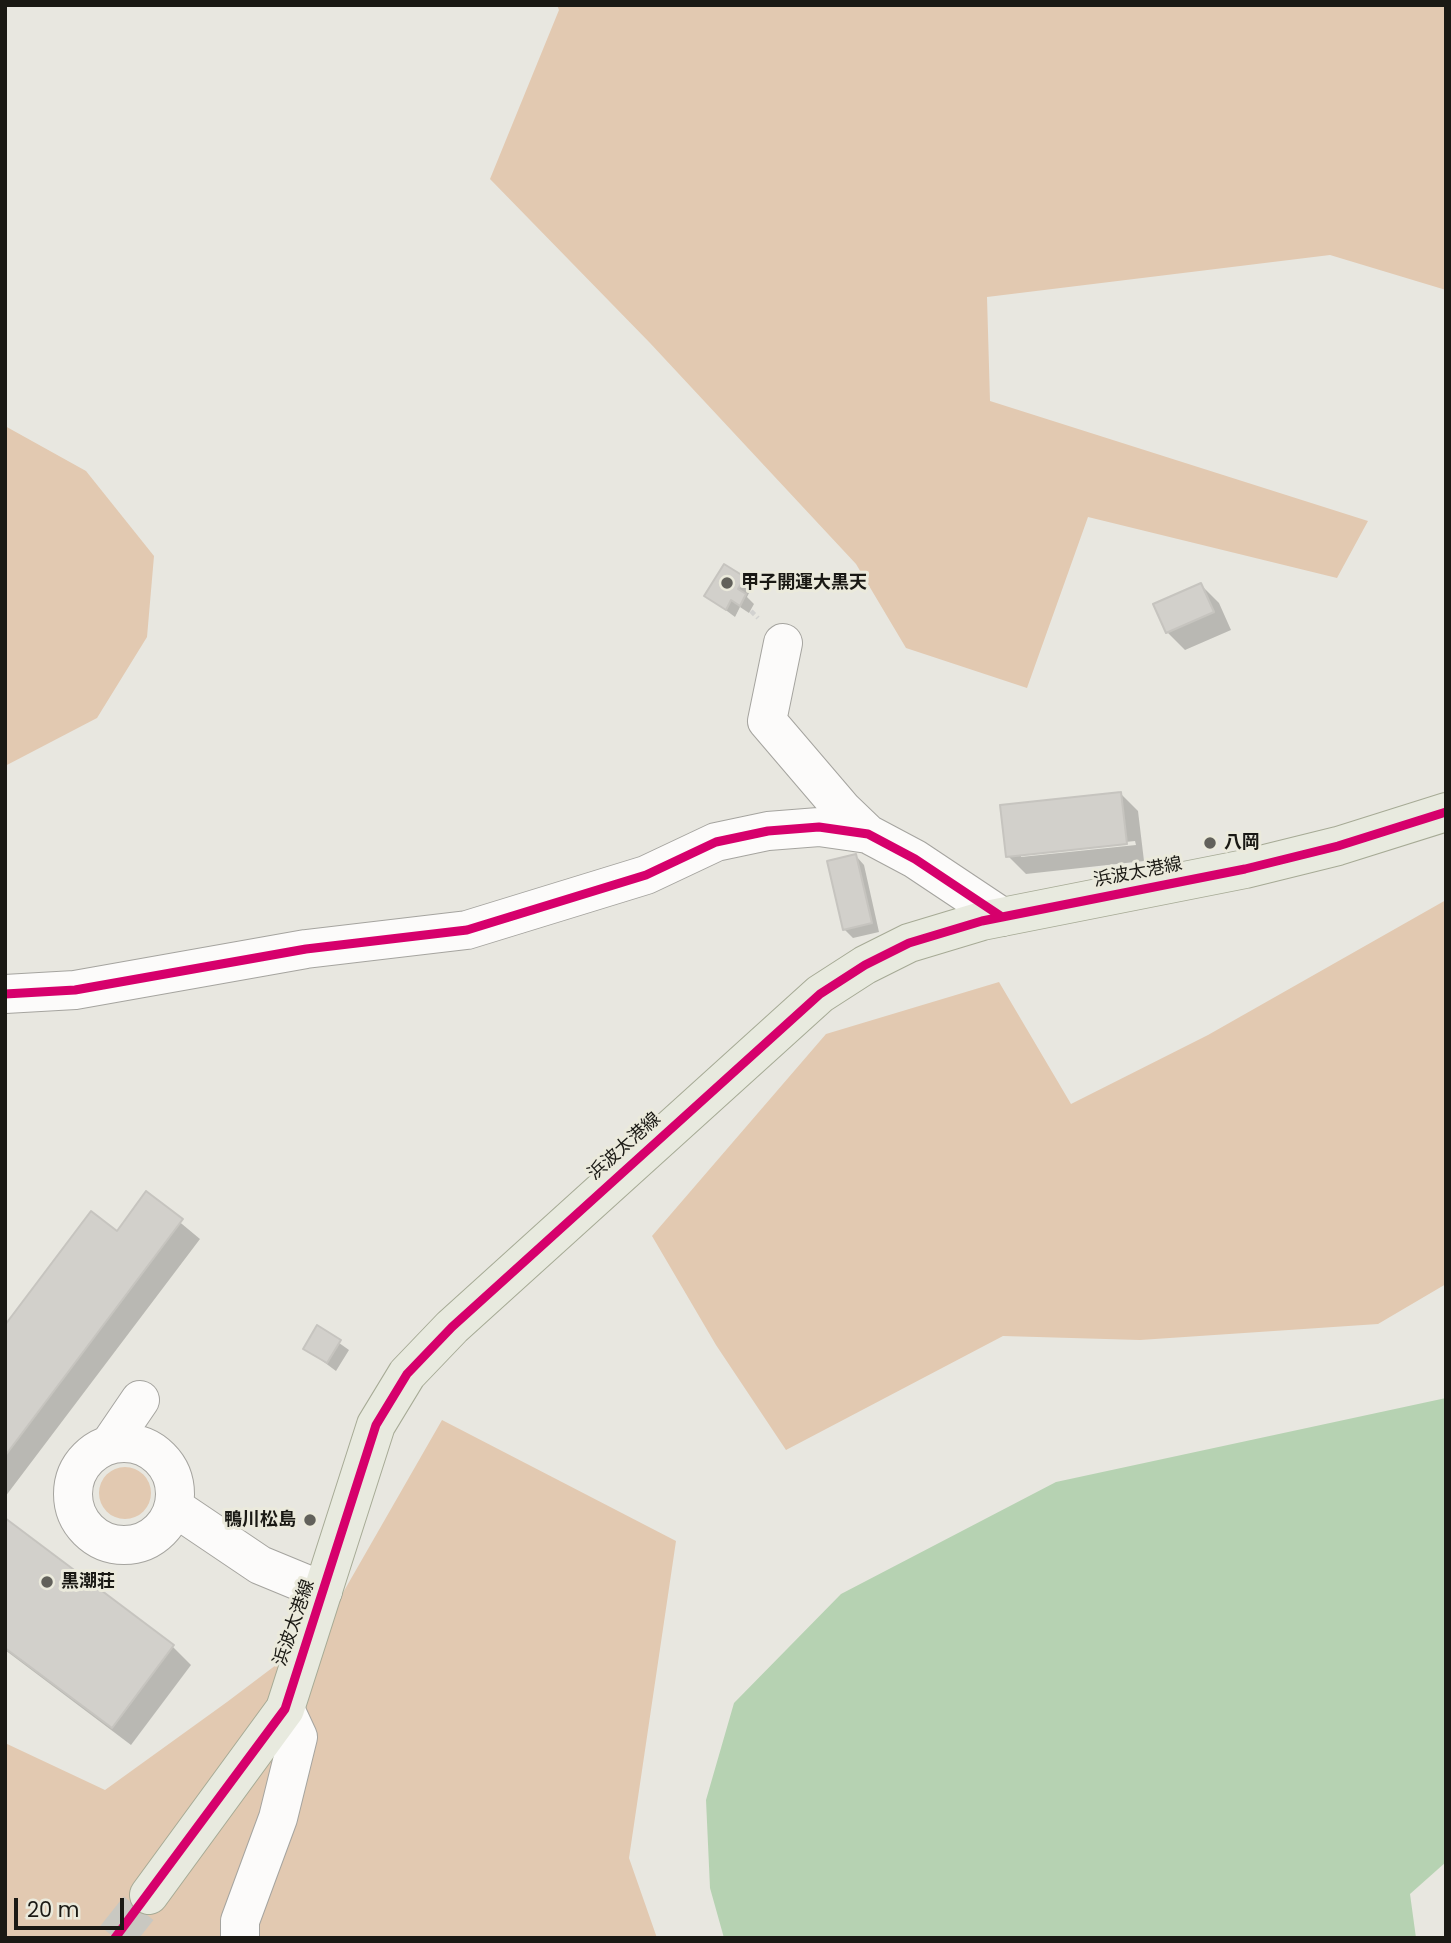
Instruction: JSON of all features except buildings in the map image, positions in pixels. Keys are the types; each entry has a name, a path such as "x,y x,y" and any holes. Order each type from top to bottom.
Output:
{"main road":[{"name":"浜波太港線","path":"149,1895 285,1709 376,1425 407,1374 434,1344 820,995 865,965 909,943 1002,917 1245,869 1338,846 1446,812"}],"street":[{"path":"783,643 767,721 843,810 868,834 915,859 1002,917"},
{"path":"5,994 75,990 306,949 467,930 646,875 716,842 768,831 819,827 868,834"},
{"path":"128,1426 172,1474 176,1491 174,1507 167,1523 155,1535 139,1543 122,1545 105,1542 90,1533 79,1520 73,1504 72,1486 87,1457 128,1426"},
{"path":"174,1507 260,1565 323,1591"},
{"path":"240,1938 240,1921 278,1818 298,1737 285,1709"}],"shaded area":[{"path":"557,5 1446,5 1446,290 1330,255 987,297 990,401 1368,521 1337,578 1088,517 1027,688 906,648 856,564 650,343 490,179 559,10"},
{"path":"5,426 86,471 154,556 147,637 97,718 5,766"},
{"path":"1446,900 1446,1284 1378,1324 1140,1340 1003,1336 786,1450 716,1345 652,1236 826,1034 999,982 1071,1104 1208,1035"},
{"path":"1446,1398 1446,1862 1410,1894 1416,1938 724,1938 710,1888 706,1800 734,1703 841,1594 1056,1482"},
{"path":"442,1420 676,1541 629,1858 657,1938 5,1938 5,1743 105,1790 227,1702 321,1631"},
{"path":"125,1467 135,1469 143,1475 149,1483 149,1503 143,1511 135,1517 125,1519 115,1517 107,1511 101,1503 99,1493 101,1483 107,1475 115,1469"}],"tunnel":[{"path":"115,1938 149,1895"}],"cycle path":[{"path":"115,1938 285,1709 376,1425 407,1374 452,1327 820,994 865,965 909,943 982,921 1245,869 1338,846 1446,812"},
{"path":"5,994 75,990 306,949 467,930 646,875 716,842 768,831 819,827 868,834 915,859 1002,917"}],"place":[{"name":"甲子開運大黒天","path":"727,583"},
{"name":"八岡","path":"1210,843"},
{"name":"鴨川松島","path":"310,1520"},
{"name":"黒潮荘","path":"47,1582"}]}
